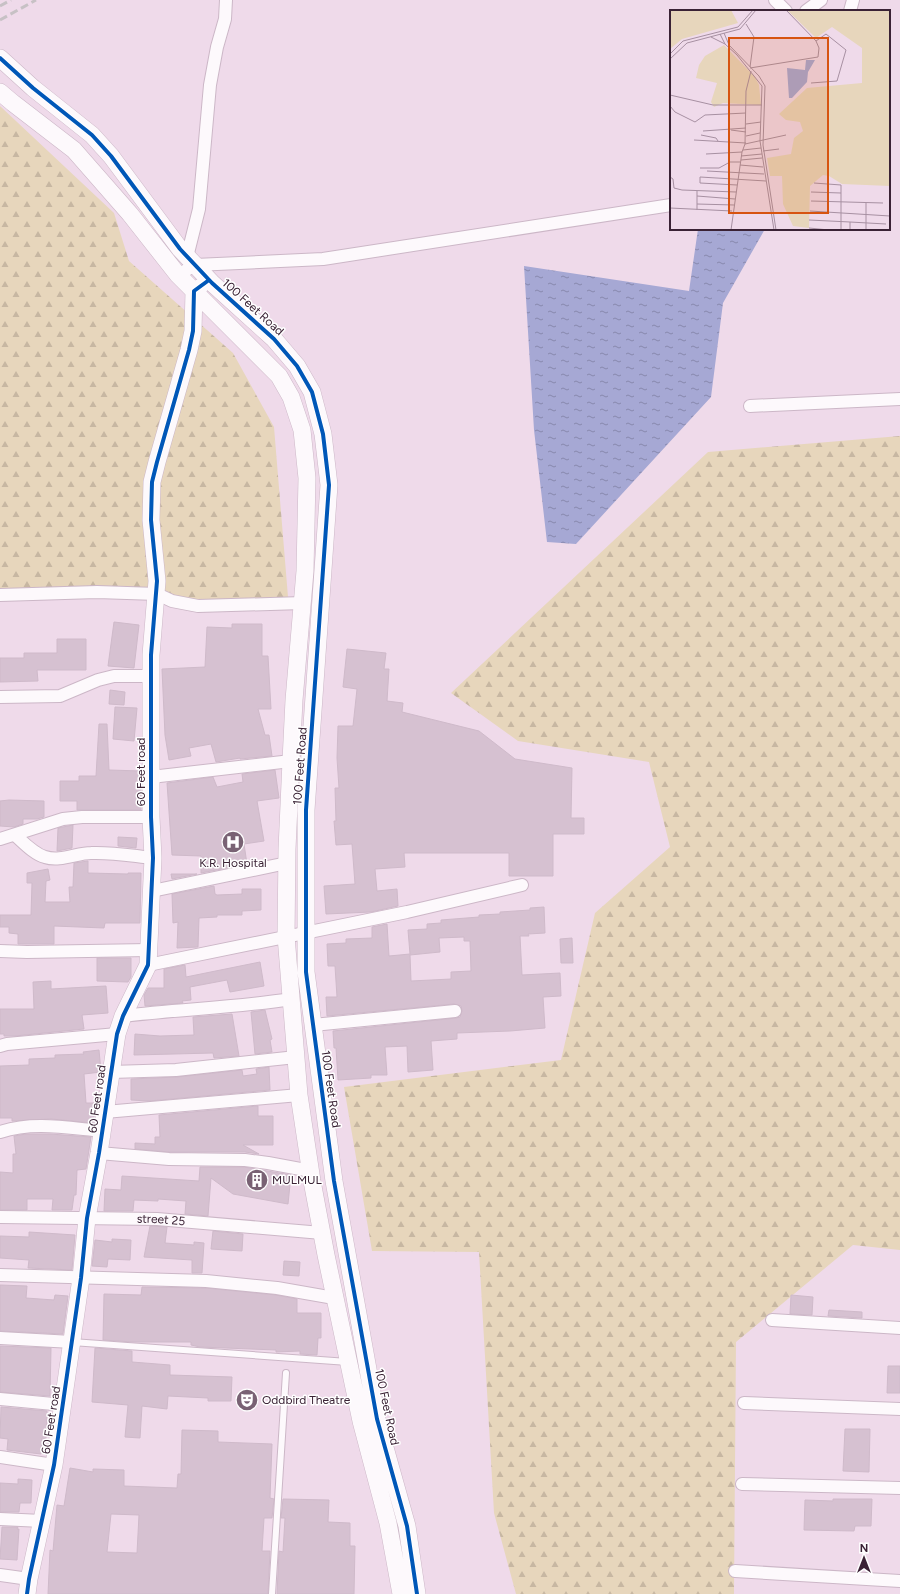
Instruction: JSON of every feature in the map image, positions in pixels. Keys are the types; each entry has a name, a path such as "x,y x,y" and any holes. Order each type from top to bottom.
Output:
{"street":[{"path":"178,275 191,261 199,209 210,85 217,47 225,19 226,0"},
{"path":"775,0 785,10"},
{"path":"807,10 821,0"},
{"path":"850,10 853,0"},
{"name":"100 Feet Road","path":"0,58 33,88 92,136 111,156 191,261 209,280 274,339 297,366 312,392 323,434 329,485 306,810 306,972 334,1181 377,1419 407,1526 417,1594"},
{"name":"100 Feet Road","path":"0,92 74,150 130,214 178,275 279,376 293,403 302,430 308,478 305,571 291,761 286,936 299,1095 334,1298 360,1421 388,1523 401,1594"},
{"path":"191,261 323,259 670,205"},
{"path":"194,291 209,280"},
{"name":"60 Feet road","path":"28,1586 54,1465 64,1405 82,1278 87,1218 99,1153 117,1034 123,1016 149,958 153,858 151,817 151,655 156,565 151,520 152,482 189,350 193,331 194,291"},
{"path":"750,406 900,399"},
{"path":"0,595 97,592 155,601 172,601 198,606 303,603"},
{"path":"0,697 60,696 98,680 114,676 151,676"},
{"path":"151,777 291,761"},
{"path":"0,840 50,823 82,817 151,817"},
{"path":"15,835 37,854 47,858 61,858 90,853 112,853 153,858"},
{"path":"152,891 287,863"},
{"path":"0,951 149,958 286,936 407,912 522,885"},
{"path":"123,1016 203,1008 249,1006 291,999"},
{"path":"313,1025 455,1011"},
{"path":"0,1046 67,1037 117,1034"},
{"path":"111,1072 176,1070 296,1057"},
{"path":"105,1112 299,1095"},
{"path":"0,1132 22,1127 39,1126 102,1131"},
{"path":"99,1153 169,1159 245,1160 311,1171"},
{"name":"street 25","path":"0,1217 157,1219 322,1233"},
{"path":"0,1275 206,1281 277,1288 334,1298"},
{"path":"772,1320 900,1328"},
{"path":"0,1338 72,1342"},
{"path":"0,1399 64,1405"},
{"path":"744,1403 900,1408"},
{"path":"0,1457 54,1465"},
{"path":"379,1490 396,1484"},
{"path":"742,1484 900,1488"},
{"path":"0,1519 42,1521"},
{"path":"735,1571 900,1581"},
{"path":"0,1575 28,1586"}],"lane":[{"path":"72,1342 348,1362"},
{"path":"272,1594 286,1373"}],"green space":[{"path":"0,106 114,213 129,261 233,353 274,427 289,609 0,590"},
{"path":"900,436 900,1250 853,1245 736,1342 734,1594 516,1594 494,1513 479,1252 372,1251 344,1087 561,1060 595,913 670,847 649,762 518,741 451,693 708,452"}],"water":[{"path":"698,230 764,230 723,303 711,397 576,544 547,542 534,430 524,266 689,291"}],"building":[{"path":"114,622 139,625 134,668 108,666"},
{"path":"232,624 262,624 262,656 268,656 271,709 258,709 265,735 269,735 272,756 240,758 216,762 211,744 189,748 191,756 169,760 165,735 162,669 205,667 207,627 232,628"},
{"path":"57,639 86,639 86,670 37,670 38,681 0,682 0,658 24,658 24,653 57,653"},
{"path":"347,649 386,653 384,669 389,669 387,701 403,703 402,712 479,731 515,759 572,768 571,818 584,818 584,834 553,834 553,876 509,876 509,853 404,853 405,867 375,869 377,891 397,889 398,906 371,912 326,914 324,886 355,884 352,844 336,845 334,821 336,821 335,788 339,788 337,758 338,726 353,726 357,689 343,687"},
{"path":"110,690 125,692 124,705 109,704"},
{"path":"115,707 137,708 134,741 113,739"},
{"path":"99,724 107,724 109,770 141,771 141,810 77,810 77,801 60,801 60,781 79,781 79,776 96,776"},
{"path":"275,770 279,798 257,801 264,841 244,844 247,864 201,873 201,856 172,855 167,783 213,777 217,787 243,782 242,774"},
{"path":"0,801 44,801 44,817 37,819 23,819 23,824 14,827 0,826"},
{"path":"73,825 72,848 57,851 58,828"},
{"path":"118,837 137,838 136,848 118,846"},
{"path":"88,861 88,873 141,873 140,923 105,923 104,928 54,926 54,944 18,944 18,934 9,933 9,927 0,927 0,915 31,915 32,883 27,883 27,873 48,869 50,880 46,881 45,902 70,902 69,887 73,887 74,863"},
{"path":"171,874 197,874 172,879"},
{"path":"214,886 215,894 217,895 242,894 242,889 261,889 261,910 242,911 242,915 217,915 217,917 199,918 198,947 177,948 178,922 173,923 172,894"},
{"path":"544,907 545,933 520,936 522,975 560,973 561,996 543,997 545,1028 457,1033 457,1039 431,1041 433,1070 408,1072 407,1046 385,1047 387,1075 371,1075 371,1078 338,1080 336,1048 334,1048 333,1031 456,1018 460,1017 462,1011 461,1006 454,1004 327,1016 326,997 337,997 335,966 328,966 327,944 346,943 346,939 372,938 372,927 387,924 389,956 410,954 408,930 427,929 427,924 441,923 441,920 479,917 479,915 500,914 500,912 530,910 530,908","holes":["464,937 464,941 470,941 471,971 451,972 451,979 411,981 410,955 440,952 439,938"]},
{"path":"572,938 573,963 561,963 560,939"},
{"path":"97,958 131,958 131,977 128,982 97,981"},
{"path":"260,962 264,986 230,992 227,980 190,987 191,1000 182,1001 183,1003 145,1006 144,995 148,988 164,988 164,969 185,965 186,977"},
{"path":"51,981 51,989 106,986 108,1013 82,1015 84,1029 15,1036 4,1036 4,1034 0,1034 0,1009 34,1009 33,982"},
{"path":"265,1010 272,1039 270,1040 272,1052 255,1054 251,1012"},
{"path":"232,1014 239,1056 214,1058 213,1053 134,1055 135,1034 160,1036 194,1035 193,1017"},
{"path":"99,1050 101,1072 84,1074 86,1103 96,1103 93,1123 51,1119 12,1121 12,1118 0,1118 0,1066 29,1065 29,1059 55,1058 55,1055 84,1054 83,1052"},
{"path":"269,1067 270,1090 149,1101 131,1100 131,1079 177,1077 242,1070 243,1076 257,1074 256,1069"},
{"path":"258,1106 258,1116 273,1116 273,1145 243,1145 259,1154 245,1152 169,1152 135,1149 135,1143 155,1144 155,1137 160,1137 159,1115"},
{"path":"26,1134 91,1137 86,1169 77,1170 76,1195 74,1195 72,1210 52,1210 53,1199 27,1199 27,1210 0,1210 0,1172 13,1173 13,1154 16,1154 14,1136"},
{"path":"200,1167 244,1167 291,1175 288,1204 233,1194 211,1178 208,1216 185,1214 186,1201 158,1199 158,1201 134,1200 133,1211 104,1211 105,1189 121,1190 122,1176 199,1181"},
{"path":"150,1226 167,1227 165,1243 194,1245 194,1242 204,1243 202,1273 192,1273 192,1260 144,1257"},
{"path":"213,1231 243,1234 242,1251 211,1249"},
{"path":"29,1232 75,1235 72,1270 28,1268 29,1260 0,1258 0,1236 29,1237"},
{"path":"112,1239 131,1240 130,1260 108,1259 107,1267 92,1266 95,1240 112,1242"},
{"path":"284,1261 300,1262 299,1276 283,1275"},
{"path":"0,1285 27,1286 26,1298 54,1300 55,1295 68,1296 63,1334 0,1331"},
{"path":"142,1287 206,1288 276,1295 297,1299 297,1313 321,1313 321,1338 318,1338 317,1355 300,1354 300,1351 276,1352 276,1350 200,1347 191,1345 191,1342 133,1342 103,1340 104,1294 141,1295"},
{"path":"791,1295 813,1297 812,1315 790,1314"},
{"path":"829,1310 862,1312 862,1318 828,1316"},
{"path":"0,1346 51,1348 50,1396 0,1392"},
{"path":"95,1348 132,1351 132,1362 170,1365 170,1375 232,1377 231,1401 208,1401 208,1398 168,1396 167,1409 142,1406 140,1438 125,1437 128,1405 92,1402"},
{"path":"888,1366 900,1366 900,1393 887,1393"},
{"path":"1,1407 47,1411 46,1439 42,1438 41,1454 7,1450 8,1439 0,1438"},
{"path":"845,1429 870,1429 869,1472 843,1471"},
{"path":"182,1430 218,1431 218,1442 272,1444 270,1498 274,1499 272,1518 264,1518 262,1551 270,1551 268,1594 48,1594 50,1550 53,1551 57,1505 64,1506 70,1468 93,1472 93,1469 124,1470 124,1486 177,1488 178,1474 181,1474","holes":["111,1514 139,1515 137,1553 107,1552"]},
{"path":"18,1479 32,1480 31,1503 20,1503 19,1512 0,1512 0,1483 18,1484"},
{"path":"283,1499 329,1500 328,1522 350,1523 350,1546 355,1546 354,1594 277,1594 279,1551 283,1552 285,1518 281,1518"},
{"path":"833,1499 872,1499 871,1526 855,1526 854,1531 804,1530 805,1500 833,1501"},
{"path":"2,1527 18,1527 17,1529 19,1529 17,1560 0,1559"}],"railway":[{"path":"0,6 11,0"},
{"path":"0,20 36,0"}],"cycle path":[{"path":"0,58 33,88 92,135 111,156 180,249 212,283 274,339 297,366 312,392 323,434 329,485 306,810 306,972 334,1181 377,1419 407,1526 417,1594"},
{"path":"27,1594 54,1465 81,1278 87,1218 99,1153 117,1034 123,1016 148,965 153,858 151,817 151,655 157,581 151,520 152,482 189,350 193,331 194,291 209,280"}],"place":[{"name":"K.R. Hospital","path":"233,842"},
{"name":"MULMUL","path":"257,1180"},
{"name":"Oddbird Theatre","path":"247,1400"}]}
